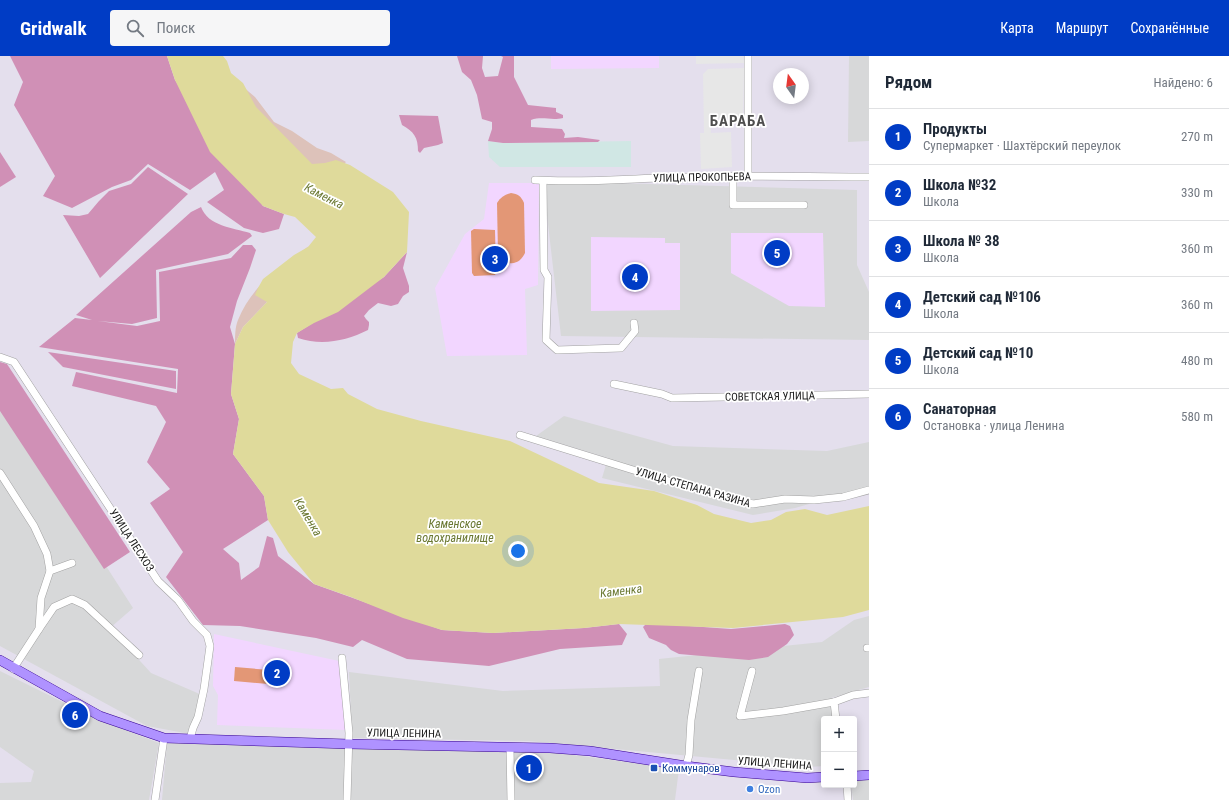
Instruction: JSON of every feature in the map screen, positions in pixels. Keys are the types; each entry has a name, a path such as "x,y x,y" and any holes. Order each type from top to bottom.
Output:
{"main road":[{"name":"УЛИЦА ЛЕНИНА","path":"0,660 100,716 164,738 349,744 550,748 590,751 734,772 807,778 821,777"},
{"path":"857,776 869,775"}],"street":[{"path":"748,56 748,176"},
{"path":"734,176 733,205 804,205"},
{"name":"УЛИЦА ПРОКОПЬЕВА","path":"634,323 635,331 621,348 557,350 546,340 548,277 544,270 539,181 569,182 734,176 869,177"},
{"name":"УЛИЦА ЛЕСХОЗ","path":"0,357 14,362 158,580 178,600 193,621 207,635 210,646 204,689 198,717 190,739"},
{"name":"СОВЕТСКАЯ УЛИЦА","path":"614,384 662,394 672,398 869,394"},
{"name":"УЛИЦА СТЕПАНА РАЗИНА","path":"520,435 685,486 753,504 785,499 814,500 836,498 869,490"},
{"path":"0,473 34,526 47,554 50,571 42,598 39,628"},
{"path":"50,571 72,563"},
{"path":"13,668 54,607 72,599 85,605 139,655"},
{"path":"342,658 349,733 347,800"},
{"path":"686,766 689,755 699,671"},
{"path":"752,671 740,716 784,711 834,702 853,695 869,693"},
{"path":"834,702 836,716"},
{"path":"155,800 164,738"},
{"path":"510,748 511,800"},
{"path":"847,788 848,800"}],"shaded area":[{"path":"10,56 167,56 175,80 263,206 284,214 279,229 263,233 244,228 207,202 224,190 215,172 190,190 148,164 131,180 112,187 72,208 43,196 55,176 14,105 23,82"},
{"path":"457,56 483,56 482,68 485,77 498,76 503,57 501,56 514,56 514,77 528,105 556,108 556,112 563,115 563,118 559,119 539,118 531,120 531,127 562,129 565,134 564,138 578,137 600,140 598,142 503,143 488,141 492,129 492,122 482,119 477,95 471,80 462,72"},
{"path":"551,56 659,56 659,68 551,69"},
{"path":"696,56 743,56 744,63 696,64"},
{"path":"849,56 869,56 869,141 848,142"},
{"path":"744,68 743,118 710,119 711,133 731,132 732,167 701,169 700,133 704,133 703,74 708,69"},
{"path":"242,86 255,97 274,122 292,131 317,148 331,153 346,162 343,165 318,171 258,114"},
{"path":"399,115 438,116 443,143 424,148 420,153 418,151 416,138 410,130 402,125"},
{"path":"488,141 503,143 631,141 631,167 500,167 489,157"},
{"path":"0,152 16,177 0,187"},
{"path":"148,167 188,194 100,278 63,215 79,216 88,214 109,191 131,184"},
{"path":"543,181 857,190 857,265 869,292 869,340 561,336"},
{"path":"489,183 539,183 538,285 525,289 527,355 447,356 435,288 465,234 484,219"},
{"path":"511,193 519,196 524,203 525,253 519,261 514,263 504,263 498,254 497,203 503,196"},
{"path":"201,207 204,213 215,222 229,228 250,233 252,236 228,254 156,270 157,318 132,324 98,321 137,326 160,321 159,272 231,258 243,245 252,245 256,250 237,301 230,327 235,344 231,394 239,419 233,454 264,496 268,520 223,549 239,563 241,580 259,567 267,536 273,538 278,556 314,584 442,630 493,633 584,628 619,624 627,634 622,645 560,649 489,666 407,659 362,640 353,647 316,638 240,626 203,625 166,577 183,552 150,503 170,489 147,462 166,422 156,406 72,386 76,372 177,393 178,369 39,347 75,318 92,320 76,315 191,212"},
{"path":"474,229 495,230 495,275 474,276 472,273 471,231"},
{"path":"731,233 823,233 825,307 789,306 731,273"},
{"path":"591,237 665,238 665,243 680,243 680,310 591,311"},
{"path":"309,246 267,302 243,327 235,344 237,323 251,297 277,269"},
{"path":"407,252 403,268 409,286 409,292 403,296 398,304 391,306 378,303 369,310 364,316 369,322 368,330 351,337 334,341 316,342 298,338 297,333 384,277"},
{"path":"48,352 176,371 176,389 63,367"},
{"path":"0,362 7,364 130,552 104,569 0,411"},
{"path":"0,401 133,608 110,628 151,673 202,695 190,734 147,726 0,646"},
{"path":"564,416 673,446 827,451 869,442 869,487 795,508 753,515 602,478 608,458 536,436"},
{"path":"869,616 869,687 831,698 834,716 821,716 821,766 809,767 529,741 352,738 349,672 503,691 660,686 659,659 822,642 854,620"},
{"path":"647,623 731,629 785,624 790,626 794,635 787,644 768,657 749,660 679,654 671,650 666,645 649,638 643,627"},
{"path":"214,634 339,661 346,730 217,725 218,695 213,686"},
{"path":"235,667 269,670 268,684 234,681"},
{"path":"0,671 99,720 159,743 149,800 0,800 0,783 31,782 34,771 0,747"},
{"path":"167,743 550,752 679,769 675,800 162,800"},
{"path":"869,777 869,800 853,800 851,788 857,788 857,779"}],"water":[{"name":"Каменское водохранилище","path":"167,56 223,56 227,61 231,73 243,83 256,107 312,164 336,160 350,165 393,192 409,212 407,252 384,277 338,312 297,333 293,342 291,363 299,374 331,389 343,388 348,394 377,409 421,421 510,441 599,483 654,491 697,505 714,514 751,523 771,520 786,512 805,509 827,515 869,506 869,610 843,617 733,628 619,624 584,628 493,633 442,630 403,618 314,584 288,552 268,520 264,496 233,454 239,419 231,394 235,344 243,327 267,302 255,295 258,288 263,279 294,255 308,247 316,237 295,217 263,206 210,152 175,80"}],"place":[{"name":"Детский сад №10","path":"777,253"},
{"name":"Школа № 38","path":"495,259"},
{"name":"Детский сад №106","path":"635,277"},
{"name":"Школа №32","path":"277,673"},
{"name":"Санаторная","path":"75,715"},
{"name":"Продукты","path":"529,768"},
{"name":"Коммунаров","path":"654,768"},
{"name":"Ozon","path":"750,789"}],"district":[{"name":"БАРАБА","path":"738,121"}],"water label":[{"name":"Каменка","path":"324,196"},
{"name":"Каменка","path":"308,517"},
{"name":"Каменка","path":"621,591"}]}
